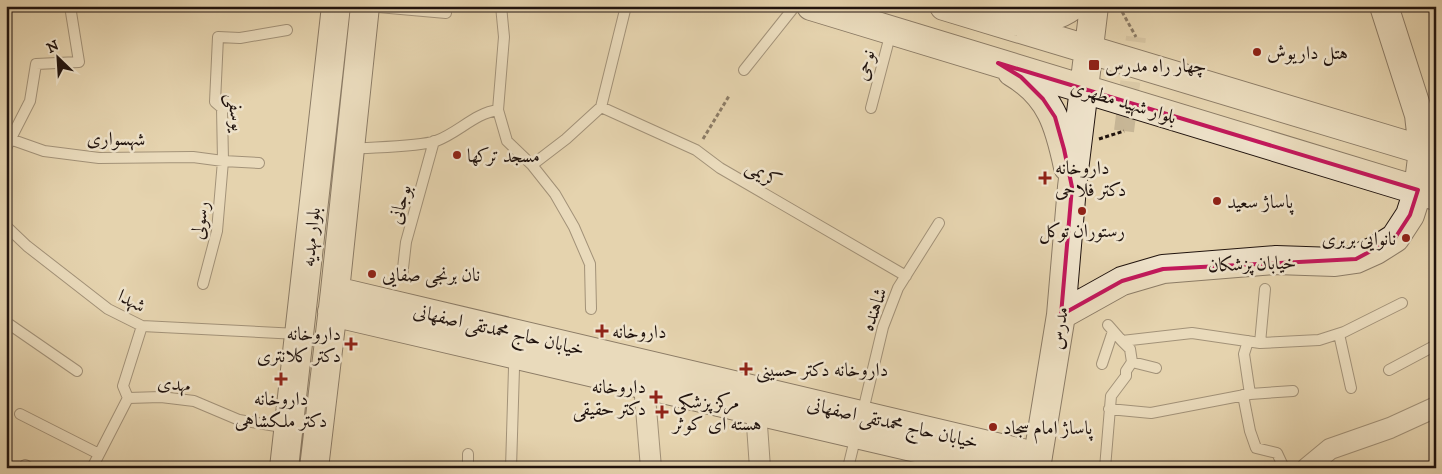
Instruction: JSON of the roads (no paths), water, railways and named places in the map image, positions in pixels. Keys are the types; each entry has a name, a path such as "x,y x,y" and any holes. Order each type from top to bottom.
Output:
{"main road":[{"name":"بلوار مهدیه","path":"284,468 336,6"},
{"name":"بلوار مهدیه","path":"314,468 344,304 350,149 365,6"},
{"name":"بلوار شهید مطهری","path":"811,6 844,11 891,31 1427,193"},
{"path":"944,6 1089,48 1429,152"},
{"path":"998,23 1040,19 1067,10 1072,6"},
{"name":"مدرس","path":"1037,462 1060,315 1072,187 1094,6"},
{"name":"خیابان پزشکان","path":"1060,315 1122,281 1164,268 1276,260 1335,262 1356,259 1376,250 1395,238 1427,193 1429,152 1384,6"},
{"path":"998,63 1021,77 1043,99 1055,117 1072,187"},
{"name":"خیابان حاج محمدتقی اصفهانی","path":"344,304 644,385 756,411 859,425 984,466 1037,462"},
{"name":"خیابان حاج محمدتقی اصفهانی","path":"344,304 859,425 1037,462"}],"street":[{"path":"644,385 651,468"},
{"path":"1307,468 1330,449 1390,428 1436,407"},
{"path":"756,411 760,468"}],"lane":[{"path":"8,143 30,101 36,64 79,62 70,6"},
{"path":"365,6 446,13"},
{"path":"501,6 504,37 498,110 507,141 532,165 555,194 578,236 590,264 591,310"},
{"path":"532,165 566,139 601,107 626,6"},
{"path":"744,70 795,6"},
{"name":"یوسفی","path":"223,161 222,108 215,102 218,37 240,38 287,30"},
{"name":"نوحی","path":"871,108 891,31"},
{"name":"کریمی","path":"601,107 696,150 720,168 906,276"},
{"path":"350,149 434,141 460,130 484,112 498,110"},
{"name":"بوجانی","path":"402,277 406,242 434,141"},
{"name":"شهسواری","path":"8,143 44,151 99,158 194,156 223,161 259,163"},
{"name":"رسولی","path":"203,284 217,231 223,161"},
{"name":"شاهنده","path":"848,468 883,327 906,276 939,223"},
{"name":"شهدا","path":"6,226 27,246 108,309 142,326 299,334"},
{"path":"1260,343 1265,290"},
{"path":"1122,341 1192,332 1260,343 1318,340 1339,334 1402,303"},
{"path":"6,322 77,371"},
{"path":"92,468 128,398 123,386 142,326"},
{"path":"1102,364 1110,328 1130,349 1132,362 1126,371 1126,376 1111,396 1105,468"},
{"path":"1339,334 1351,388"},
{"path":"1248,341 1244,354 1250,431 1256,448 1277,454 1284,468"},
{"path":"1389,370 1436,345"},
{"path":"1132,362 1156,368"},
{"path":"511,468 514,368"},
{"path":"1109,410 1151,413 1247,394 1293,391"},
{"name":"مهدی","path":"128,398 161,397 194,401 239,420 289,428"},
{"path":"20,414 99,454"},
{"path":"468,454 468,468"}],"tunnel":[{"path":"1124,131 1136,37"}],"place":[{"name":"هتل داریوش","path":"1257,52"},
{"name":"چهار راه مدرس","path":"1094,65"},
{"name":"مسجد ترکها","path":"457,155"},
{"name":"داروخانه دکتر فلاحی","path":"1045,178"},
{"name":"پاساژ سعید","path":"1217,201"},
{"name":"رستوران توکل","path":"1082,211"},
{"name":"نانوایی بربری","path":"1406,238"},
{"name":"نان برنجی صفایی","path":"372,274"},
{"name":"داروخانه","path":"602,331"},
{"name":"داروخانه دکتر کلانتری","path":"351,344"},
{"name":"داروخانه دکتر حسینی","path":"746,369"},
{"name":"داروخانه دکتر ملکشاهی","path":"281,379"},
{"name":"داروخانه دکتر حقیقی","path":"656,397"},
{"name":"مرکز پزشکی هسته ای کوثر","path":"662,412"},
{"name":"پاساژ امام سجاد","path":"993,427"}]}
